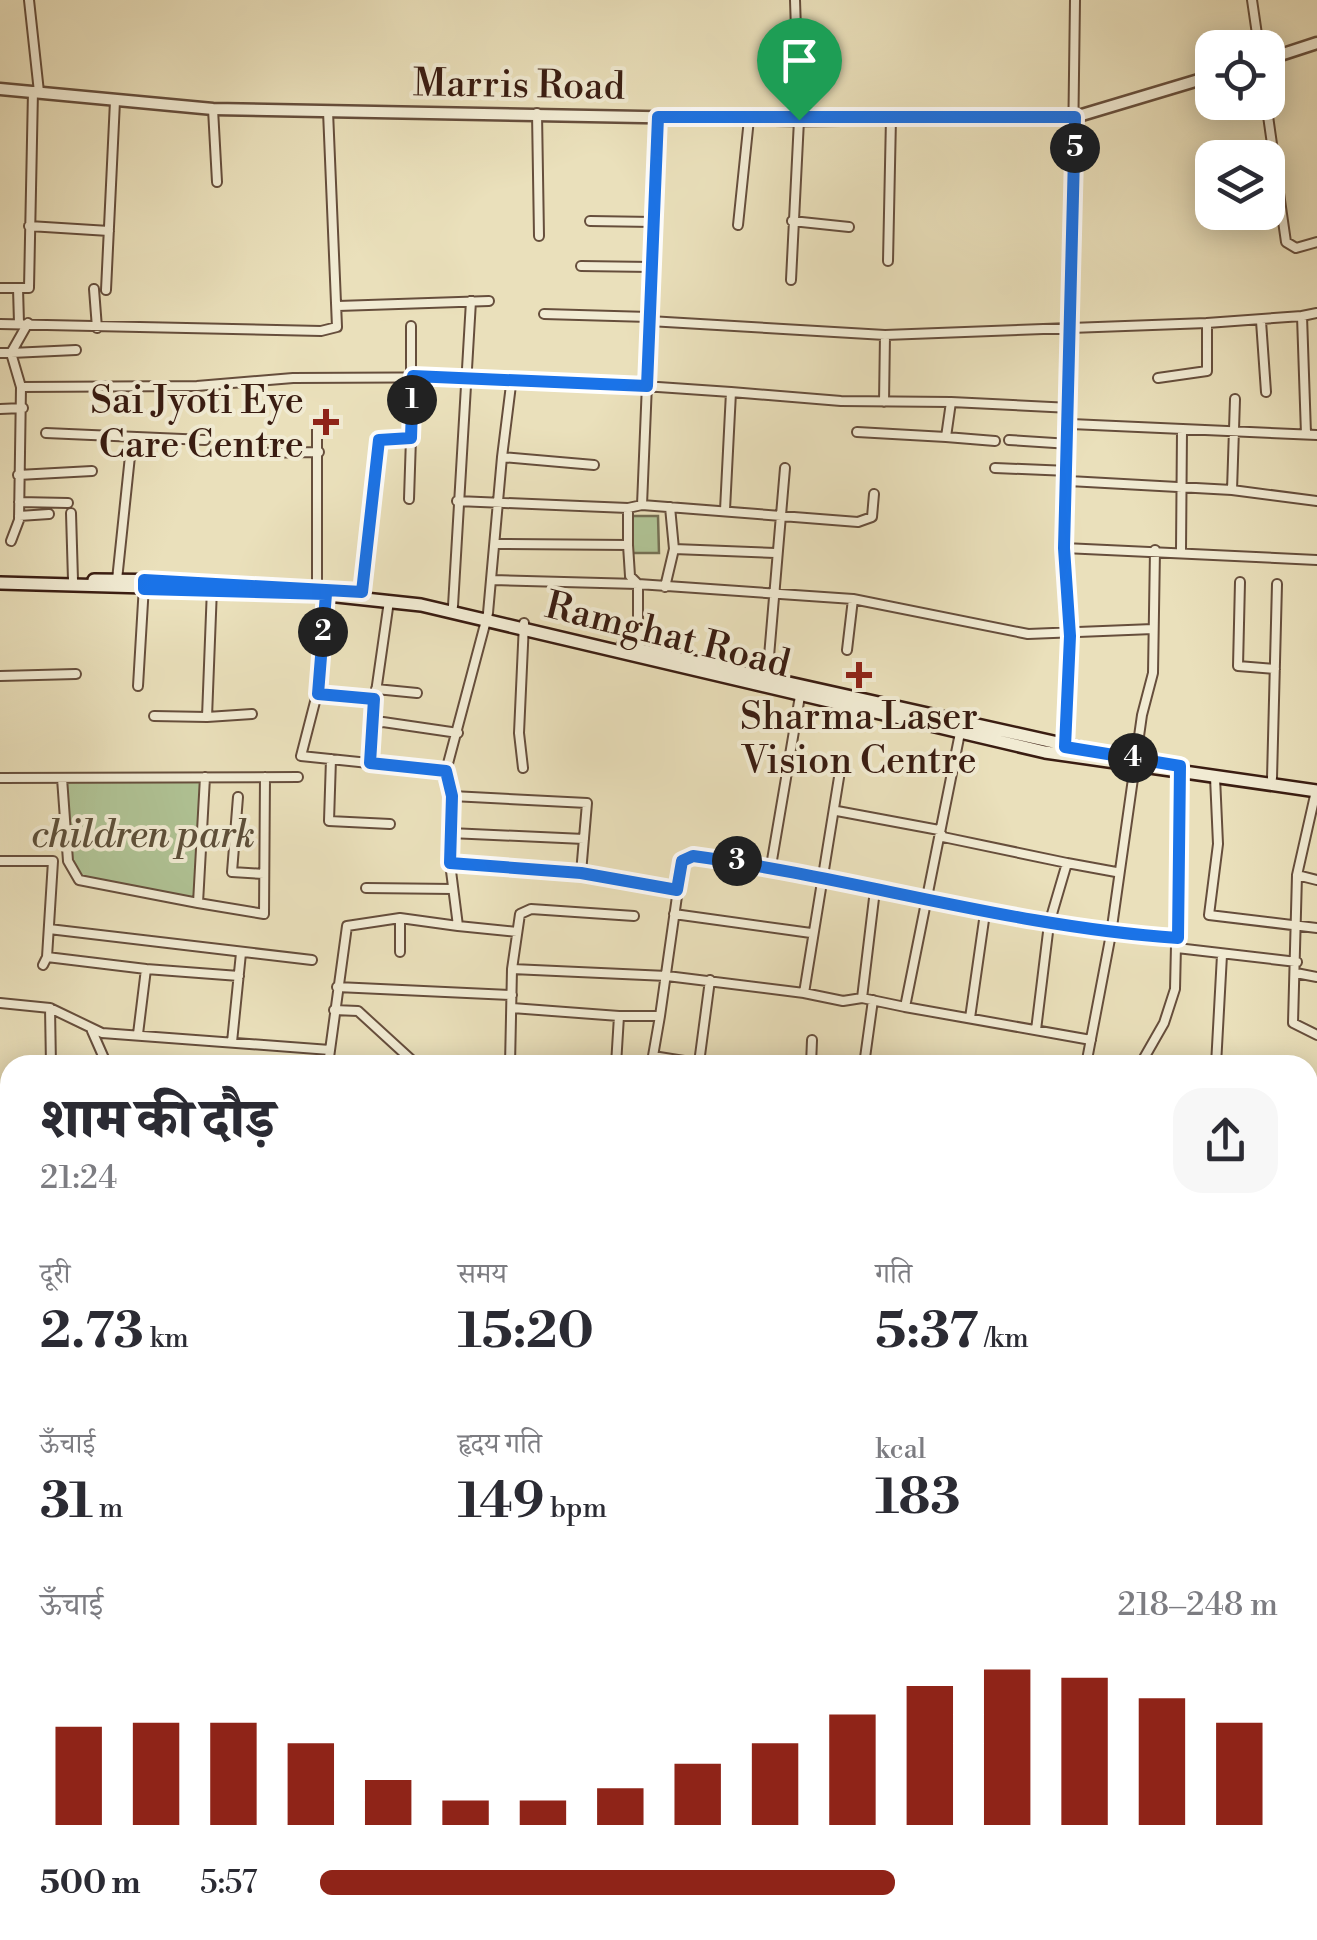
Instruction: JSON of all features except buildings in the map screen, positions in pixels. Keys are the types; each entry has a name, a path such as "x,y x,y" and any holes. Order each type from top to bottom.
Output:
{"main road":[{"name":"Ramghat Road","path":"0,580 320,592 487,616"},
{"name":"Ramghat Road","path":"20,581 117,580 144,585 362,592 453,606 800,696 1065,751 1272,778 1317,789"},
{"name":"Ramghat Road","path":"524,626 638,649 961,729"},
{"name":"Ramghat Road","path":"1180,769 1317,789"}],"street":[{"path":"0,288 29,288 36,92 29,0"},
{"path":"791,280 799,120 794,0"},
{"path":"1065,751 1070,636 1064,548 1071,424 1075,0"},
{"path":"1252,0 1256,30"},
{"path":"1285,53 1317,43"},
{"name":"Marris Road","path":"0,89 213,109 799,120 1075,117 1195,81"},
{"path":"106,290 115,101"},
{"path":"213,109 217,182"},
{"path":"0,324 321,331 337,327 328,111"},
{"path":"537,113 540,236"},
{"path":"642,505 658,117"},
{"path":"888,262 891,118"},
{"path":"738,226 750,119"},
{"path":"1269,120 1286,242 1296,248 1317,242"},
{"path":"590,221 653,222"},
{"path":"792,222 849,227"},
{"path":"30,226 109,231"},
{"path":"581,266 652,267"},
{"path":"11,541 19,516 23,408 12,353 24,323 18,288"},
{"path":"94,289 97,328"},
{"path":"453,606 471,301"},
{"path":"338,306 488,301"},
{"path":"544,314 885,335 1207,324 1317,313"},
{"path":"1302,316 1306,434"},
{"path":"1262,321 1266,392"},
{"path":"1158,378 1207,371 1207,324"},
{"path":"409,499 411,326"},
{"path":"884,402 885,335"},
{"path":"0,353 76,350"},
{"path":"21,386 197,386 293,378 512,377 884,402 1071,408"},
{"path":"458,926 450,863 452,796 446,771 494,580 512,377"},
{"path":"725,510 731,392"},
{"path":"1232,490 1235,400"},
{"path":"946,437 951,402"},
{"path":"0,409 23,408"},
{"path":"1071,424 1317,435"},
{"path":"317,430 318,694 301,756 446,771"},
{"path":"1181,550 1182,431"},
{"path":"857,432 995,441"},
{"path":"46,433 205,440"},
{"path":"117,580 132,437"},
{"path":"362,592 379,440 411,438"},
{"path":"1008,440 1070,444"},
{"path":"252,453 319,452"},
{"path":"502,457 594,465"},
{"path":"767,680 784,468"},
{"path":"995,468 1317,501"},
{"path":"18,475 92,471"},
{"path":"458,501 670,506 869,520 874,494"},
{"path":"18,502 70,508 73,580"},
{"path":"666,587 674,549 670,506"},
{"path":"628,508 630,576 638,584 638,649"},
{"path":"19,516 49,514"},
{"path":"495,544 628,545"},
{"path":"1064,548 1181,550 1317,560"},
{"path":"674,549 775,553"},
{"path":"1088,1055 1110,934 1116,872 1153,674 1155,550"},
{"path":"494,580 638,584 852,598 987,628 1070,636 1153,629"},
{"path":"1240,582 1238,666 1275,670"},
{"path":"1272,778 1278,584"},
{"path":"138,686 144,585"},
{"path":"207,716 212,588"},
{"path":"847,650 852,598"},
{"path":"370,763 371,725 389,601"},
{"path":"522,768 519,733 524,626"},
{"path":"0,676 76,674"},
{"path":"318,694 417,693"},
{"path":"771,866 800,696"},
{"path":"154,716 252,714"},
{"path":"371,725 382,722 458,733"},
{"path":"905,1007 961,729"},
{"path":"330,759 329,820 390,824"},
{"path":"804,993 811,933 837,811 841,765"},
{"path":"1146,1055 1164,1023 1175,988 1180,769"},
{"path":"0,778 298,776"},
{"path":"198,903 205,777"},
{"path":"62,778 68,860 78,880 264,914 265,777"},
{"path":"1215,777 1218,844 1210,914 1317,928"},
{"path":"1317,789 1298,875 1293,926 1297,962 1294,1023 1317,1035"},
{"path":"452,796 586,803 581,873"},
{"path":"238,798 232,872 264,874"},
{"path":"837,811 939,830 944,837 1116,872"},
{"path":"450,833 584,839"},
{"path":"653,1055 682,861 693,856 771,866 985,913 1177,943 1222,956 1297,962"},
{"path":"0,861 53,861 45,961 238,976"},
{"path":"1036,1030 1049,924 1067,862"},
{"path":"450,863 581,873 677,890"},
{"path":"1298,875 1317,880"},
{"path":"366,888 454,889"},
{"path":"862,998 875,890"},
{"path":"510,1055 512,970 520,914 526,910 634,916"},
{"path":"970,1018 985,913"},
{"path":"674,914 811,933"},
{"path":"400,918 400,952"},
{"path":"329,1055 347,926 400,918 517,932"},
{"path":"49,929 312,960"},
{"path":"232,1042 241,953"},
{"path":"1217,1055 1222,956"},
{"path":"138,1034 146,969"},
{"path":"512,970 667,976 804,993 843,1002 862,998 1091,1040"},
{"path":"1296,973 1317,977"},
{"path":"705,1055 710,980"},
{"path":"337,987 512,995"},
{"path":"865,1055 873,1000"},
{"path":"0,1003 50,1008 92,1031 330,1050"},
{"path":"50,1008 51,1055"},
{"path":"512,1008 660,1016"},
{"path":"334,1010 358,1011 407,1055"},
{"path":"617,1055 619,1016"},
{"path":"92,1031 102,1055"},
{"path":"812,1040 812,1055"}],"green space":[{"path":"632,516 658,516 659,553 628,553"},
{"name":"children park","path":"205,777 198,903 84,881 68,861 62,778"}],"place":[{"name":"Sai Jyoti Eye Care Centre","path":"326,422"},
{"name":"Sharma Laser Vision Centre","path":"859,675"}],"route":[{"path":"658,117 799,120 1075,117 1071,424 1064,548 1070,636 1065,747 1180,766 1178,938 1110,934 1049,924 771,866 693,856 682,861 677,890 581,873 482,862 450,863 452,796 446,771 370,763 374,699 318,694 326,594 144,589 144,580 290,585 362,592 379,440 411,438 413,376 512,377 647,386 658,117"}]}
